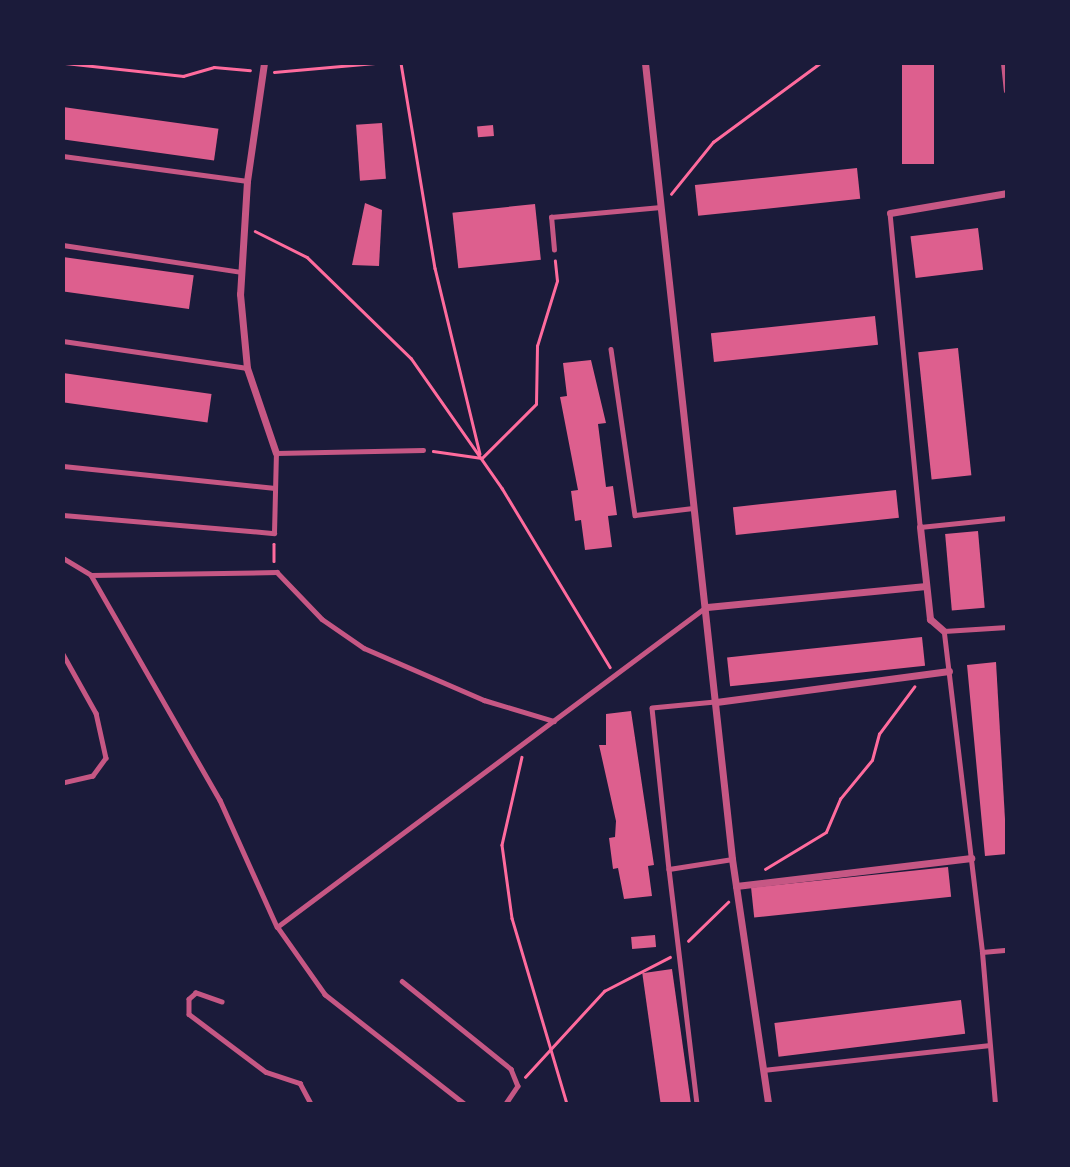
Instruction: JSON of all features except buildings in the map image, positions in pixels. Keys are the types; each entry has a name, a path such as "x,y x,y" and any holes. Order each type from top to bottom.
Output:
{"street":[{"path":"645,63 707,607 732,859 768,1104"},
{"path":"1004,63 1007,90"},
{"path":"264,67 247,181 243,272 247,368 276,453"},
{"path":"890,213 1007,193"},
{"path":"920,527 930,619 944,631"},
{"path":"707,607 926,586"},
{"path":"716,702 949,671"},
{"path":"736,886 971,858"}],"lane":[{"path":"63,156 247,181"},
{"path":"554,250 551,217 662,207"},
{"path":"890,213 920,527 1007,518"},
{"path":"63,246 243,272"},
{"path":"63,341 247,368"},
{"path":"611,349 635,515 696,507"},
{"path":"63,514 274,533 276,453 423,450"},
{"path":"63,466 275,488"},
{"path":"63,558 91,575 220,800 277,927 325,995 464,1104"},
{"path":"91,575 274,571 322,619 364,648 484,700 555,722"},
{"path":"277,927 707,607"},
{"path":"995,1104 982,951 944,631 1007,627"},
{"path":"63,654 96,713 106,758 93,776 63,783"},
{"path":"697,1104 668,869 652,708 716,702"},
{"path":"668,869 732,859"},
{"path":"982,951 1007,950"},
{"path":"402,981 502,1059 518,1086 506,1104"},
{"path":"222,1002 196,993 189,999 189,1014 266,1072 300,1083 311,1104"},
{"path":"763,1070 988,1045"}],"path":[{"path":"65,63 183,76 214,67 375,63"},
{"path":"401,63 455,362 482,458"},
{"path":"662,207 713,142 820,63"},
{"path":"245,225 307,257 390,336 482,458 615,676"},
{"path":"482,458 536,404 537,346 557,281 554,250"},
{"path":"423,450 482,458"},
{"path":"274,533 274,571"},
{"path":"759,872 826,832 840,799 872,760 879,733 921,683"},
{"path":"525,744 502,845 512,918 548,1050 567,1104"},
{"path":"518,1086 604,991 678,951 733,897 736,886"}]}
